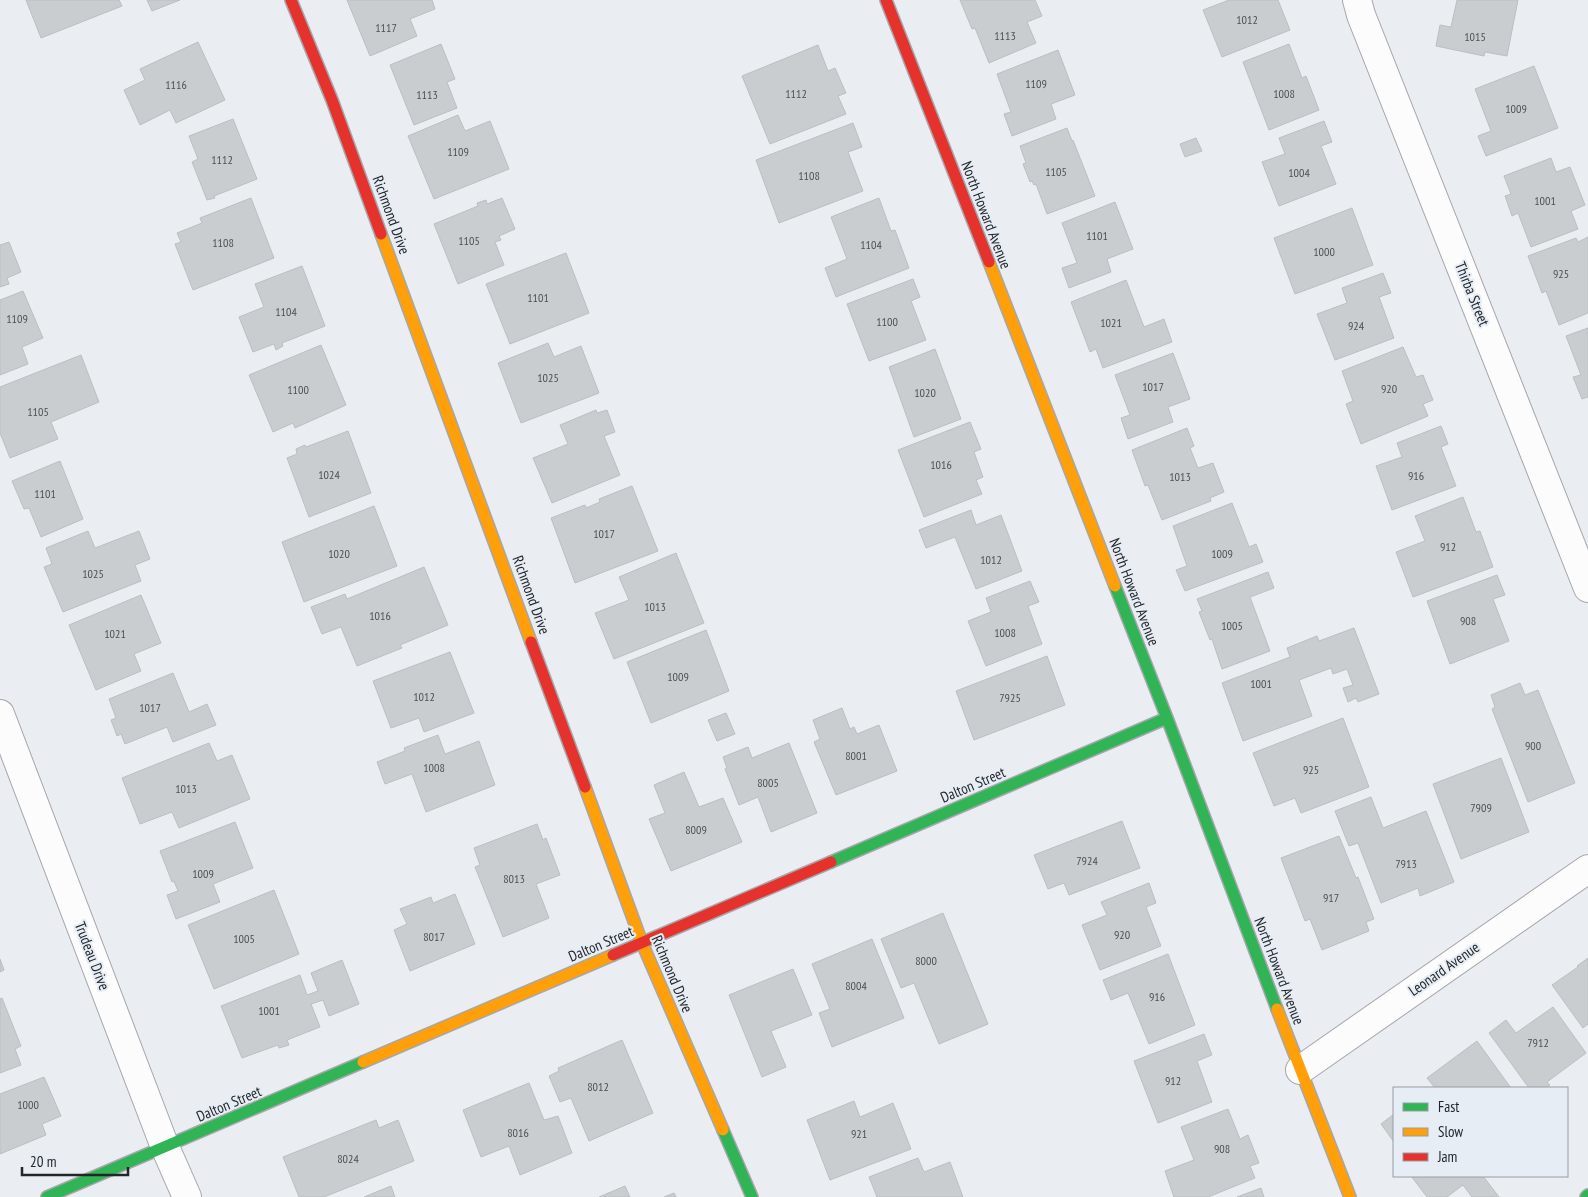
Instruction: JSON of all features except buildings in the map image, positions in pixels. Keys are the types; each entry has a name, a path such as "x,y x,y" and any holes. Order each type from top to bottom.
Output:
{"street":[{"name":"Richmond Drive","path":"291,0 332,100 642,943 752,1197"},
{"name":"North Howard Avenue","path":"886,0 1167,718 1350,1197"},
{"name":"Thirba Street","path":"1357,0 1361,15 1588,588"},
{"name":"Trudeau Drive","path":"0,714 165,1147 187,1197"},
{"name":"Dalton Street","path":"47,1197 1167,718"},
{"name":"Leonard Avenue","path":"1300,1070 1588,869"}],"traffic: fast":[{"path":"1115,586 1277,1009"},
{"path":"831,862 1167,718"},
{"path":"47,1197 363,1062"},
{"path":"723,1130 752,1197"}],"traffic: slow":[{"path":"381,234 531,642"},
{"path":"989,262 1115,586"},
{"path":"585,787 642,943 723,1130"},
{"path":"363,1062 613,955"},
{"path":"1277,1009 1350,1197"}],"traffic: jam":[{"path":"291,0 332,100 381,234"},
{"path":"886,0 989,262"},
{"path":"531,642 585,787"},
{"path":"613,955 831,862"}]}
